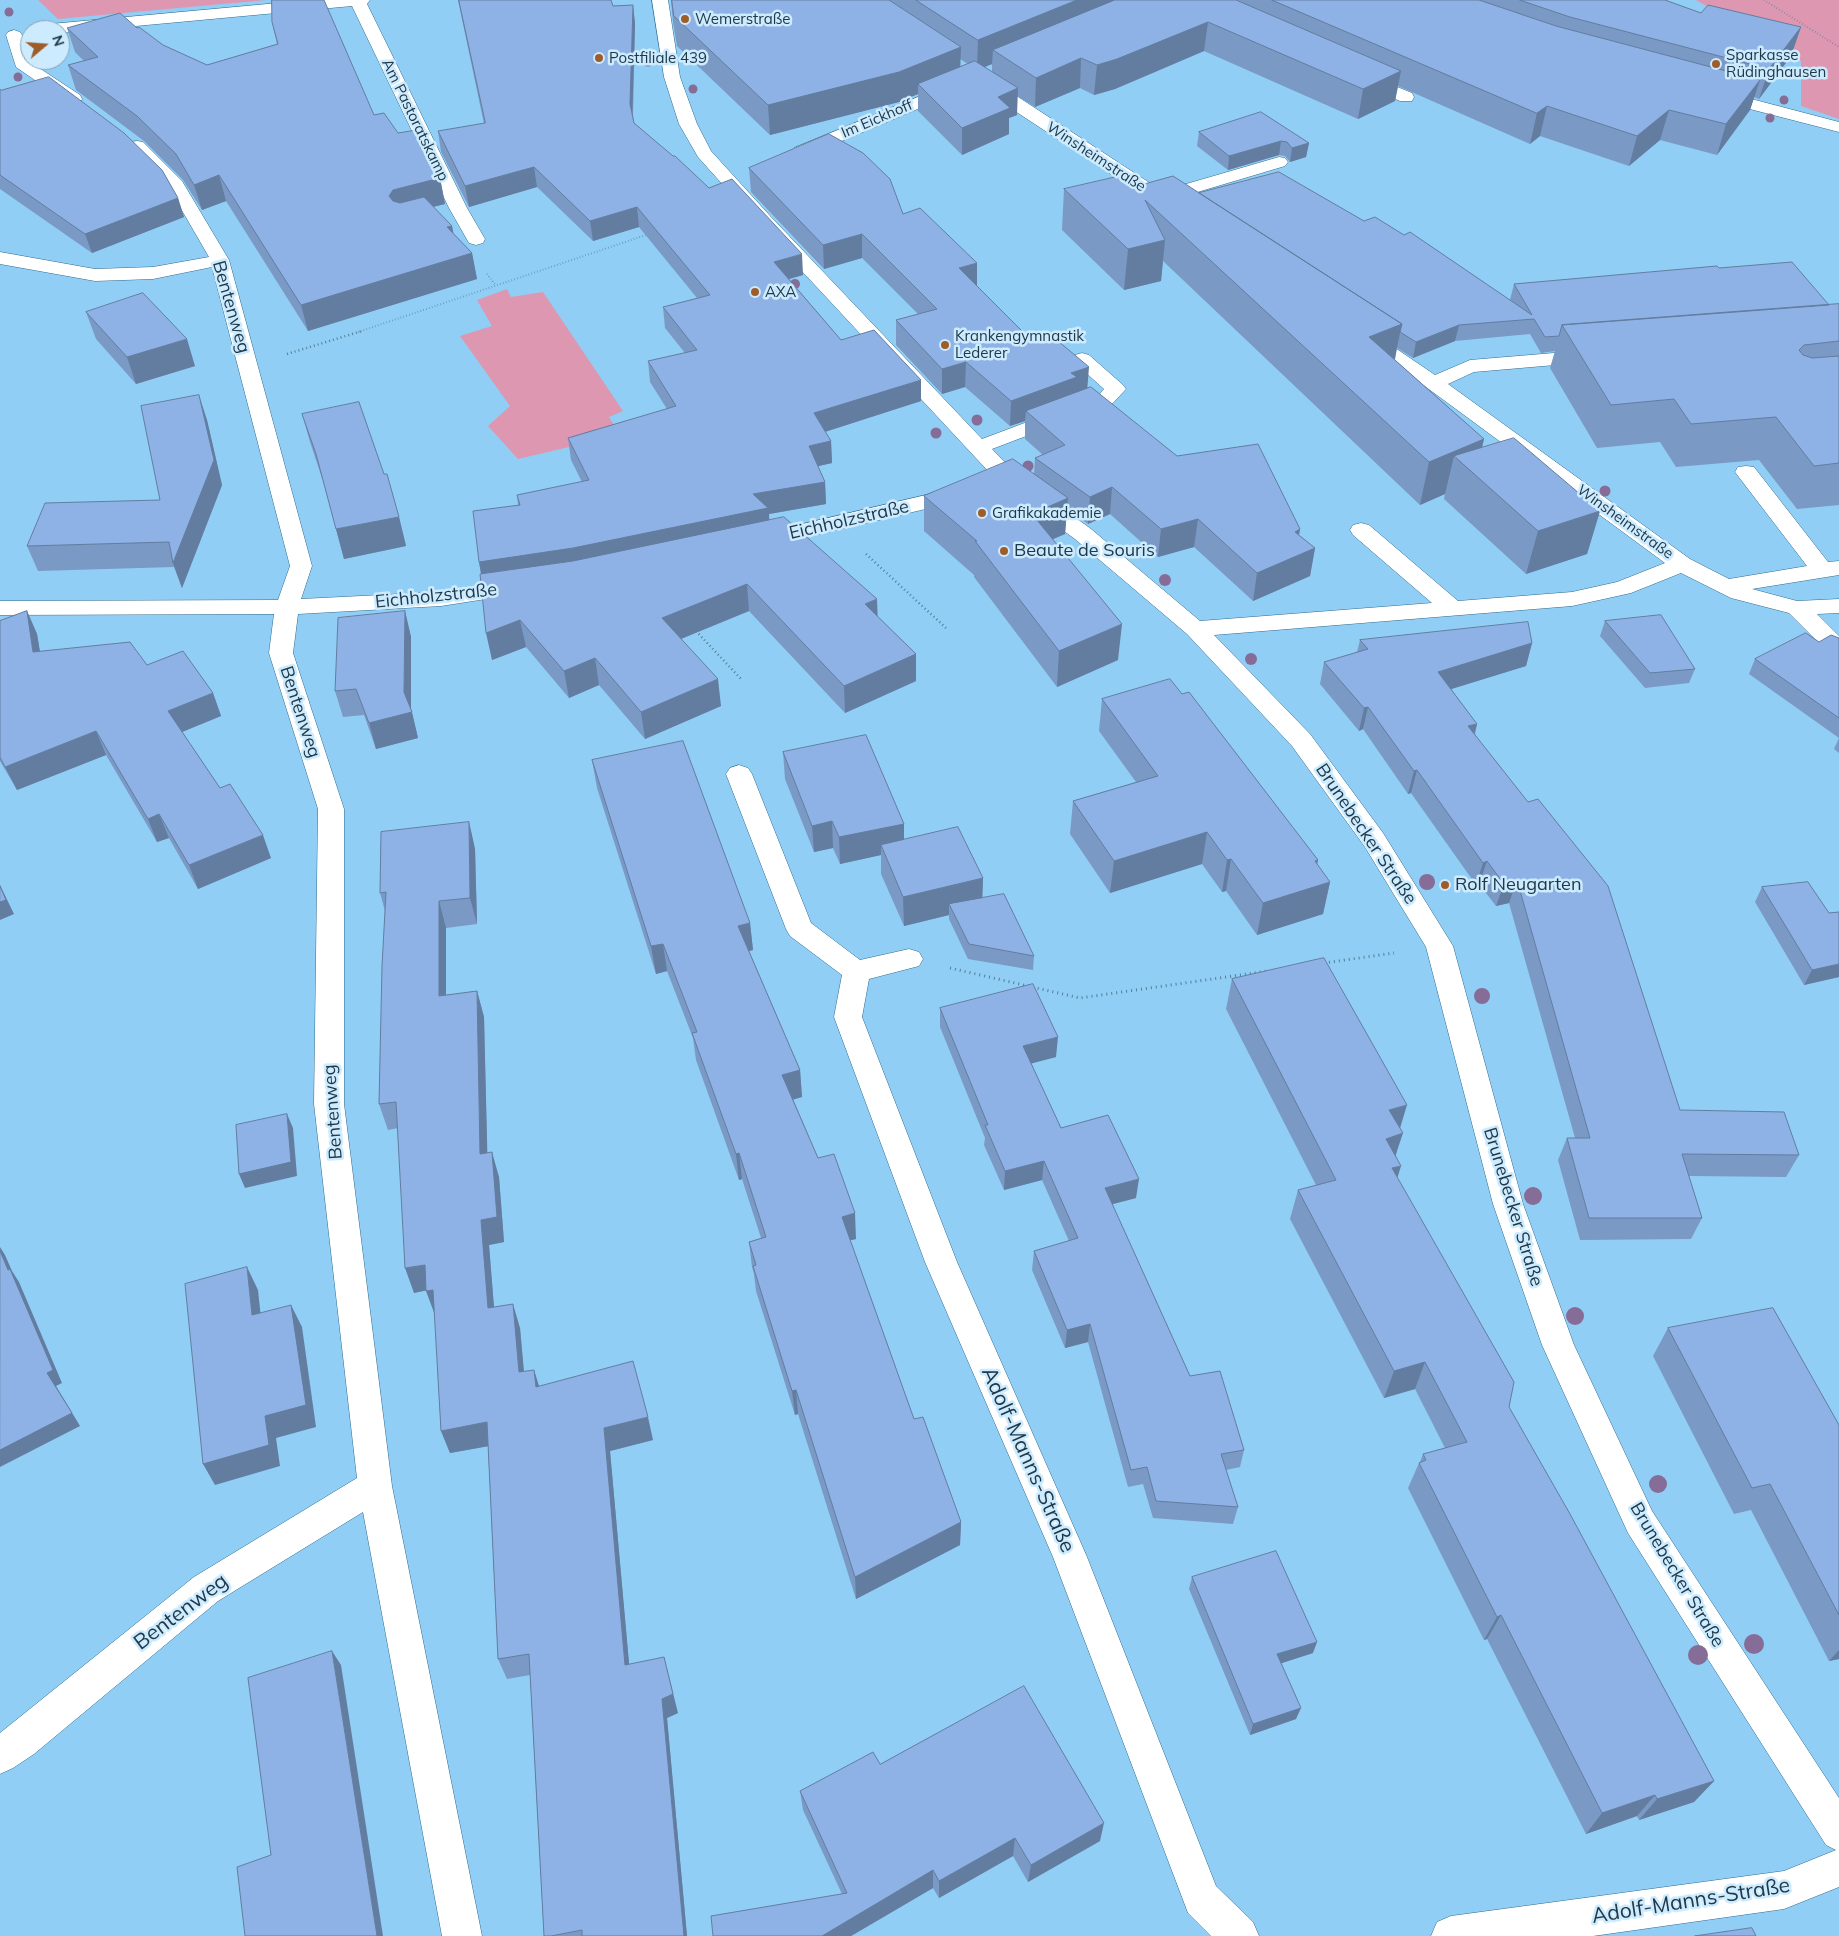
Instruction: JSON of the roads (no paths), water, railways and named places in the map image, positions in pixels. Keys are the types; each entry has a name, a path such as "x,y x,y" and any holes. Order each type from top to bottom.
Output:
{"street":[{"name":"Am Pastoratskamp","path":"357,0 449,210 476,239"},
{"path":"70,27 362,0"},
{"name":"Brunebecker Straße","path":"660,0 672,77 688,124 704,154 736,178 978,447 992,485 1083,534 1195,629 1301,740 1374,840 1440,946 1508,1204 1558,1344 1640,1522 1839,1832"},
{"path":"15,34 22,64 57,86 97,116"},
{"path":"1344,70 1406,97"},
{"name":"Im Eickhoff","path":"786,157 980,74"},
{"name":"Winsheimstraße","path":"980,74 1183,215"},
{"path":"1697,90 1839,127"},
{"name":"Bentenweg","path":"121,134 137,146 176,185 220,260 301,566 288,607 281,653 331,809 329,1104 374,1486 462,1936"},
{"path":"1159,198 1279,162"},
{"path":"0,258 95,275 153,273 220,260"},
{"name":"Winsheimstraße","path":"1345,323 1433,383 1682,564 1739,593 1797,608 1839,606"},
{"path":"1433,383 1470,366 1606,355"},
{"path":"978,447 1106,399 1116,389 1082,359"},
{"path":"1746,472 1830,569"},
{"name":"Eichholzstraße","path":"740,545 834,525 992,485"},
{"path":"1361,530 1453,609"},
{"path":"1195,629 1572,599 1624,588 1682,564"},
{"path":"1726,587 1830,569"},
{"name":"Eichholzstraße","path":"0,608 288,607 441,599 538,584"},
{"path":"1797,608 1830,641 1839,647"},
{"path":"739,774 800,929 856,971 909,959"},
{"name":"Adolf-Manns-Straße","path":"856,971 848,1017 941,1262 1070,1557 1202,1899 1239,1936"},
{"name":"Bentenweg","path":"0,1755 21,1741 206,1589 374,1486"},
{"name":"Adolf-Manns-Straße","path":"1451,1936 1784,1890 1839,1868"}],"place":[{"name":"Wemerstraße","path":"685,19"},
{"name":"Postfiliale 439","path":"599,58"},
{"name":"Sparkasse Rüdinghausen","path":"1716,64"},
{"name":"AXA","path":"755,292"},
{"name":"Krankengymnastik Lederer","path":"945,345"},
{"name":"Grafikakademie","path":"982,513"},
{"name":"Beaute de Souris","path":"1004,551"},
{"name":"Rolf Neugarten","path":"1445,885"}]}
